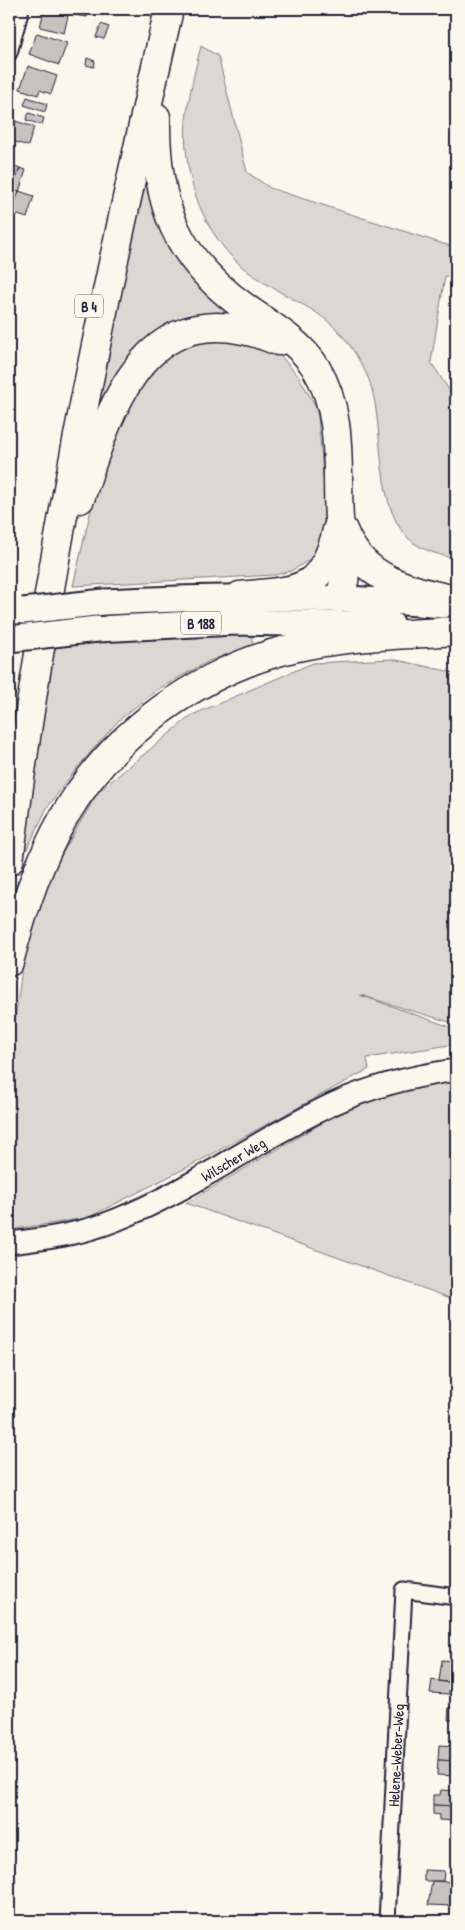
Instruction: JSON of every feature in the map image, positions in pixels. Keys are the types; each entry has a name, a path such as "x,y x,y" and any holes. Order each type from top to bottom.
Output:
{"highway":[{"name":"B 4","path":"9,746 32,604 73,383 153,9"},
{"name":"B 4","path":"9,861 49,595 94,357 168,9"},
{"path":"162,39 155,144 160,187 172,222 189,254 210,278 297,346 307,356 323,382 334,414 344,577 338,598"},
{"path":"49,595 85,484 109,418 125,385 136,368 156,347 173,337 205,328 243,330 279,341 294,351 323,382"},
{"path":"240,596 293,591 310,583 320,574 333,549 339,519"},
{"path":"339,519 352,547 361,560 380,576 402,587 456,600"},
{"path":"9,962 24,909 42,860 64,816 92,777 118,748 161,709 202,683 246,663 292,648 456,623"}],"main road":[{"name":"B 188","path":"9,613 104,602 240,596 338,598 456,623"},
{"path":"305,622 318,618 329,611 338,598"},
{"name":"B 188","path":"9,639 97,629 235,622 456,623"}],"street":[{"path":"9,53 16,17"},
{"name":"Wilscher Weg","path":"9,1243 61,1236 114,1221 165,1198 333,1104 392,1082 456,1070"},
{"name":"Helene-Weber-Weg","path":"387,1921 404,1590 456,1597"}],"shaded area":[{"path":"201,46 218,56 247,172 270,188 456,248 456,277 445,276 431,362 456,401 456,559 429,551 414,543 401,529 392,512 382,470 378,425 371,386 350,345 328,321 260,280 242,266 226,250 212,231 202,211 188,166 186,143 187,111"},
{"path":"147,149 153,191 246,315 205,315 175,323 154,333 137,347 112,383 94,426 87,449"},
{"path":"230,336 279,354 299,377 315,405 318,417 324,484 324,524 317,547 309,560 291,571 274,575 73,586 98,480 125,401 174,343"},
{"path":"251,633 253,645 209,661 158,689 119,720 76,769 47,808 20,863 55,646 147,637"},
{"path":"392,659 456,673 456,1024 360,995 456,1029 456,1044 367,1058 369,1069 190,1166 87,1218 9,1230 9,1064 25,947 44,885 98,792 192,715 313,663"},
{"path":"456,1079 456,1300 186,1203 341,1112 382,1095"}],"building":[{"path":"56,9 89,9 87,17 55,12"},
{"path":"44,10 68,16 64,33 40,27"},
{"path":"101,24 109,27 104,39 96,37"},
{"path":"37,33 67,43 59,65 29,54"},
{"path":"87,58 95,61 94,67 86,65"},
{"path":"28,66 57,76 51,94 40,90 38,95 20,89"},
{"path":"27,97 47,104 45,112 24,105"},
{"path":"29,113 44,118 42,125 26,120"},
{"path":"9,119 34,127 28,146 9,140"},
{"path":"9,164 20,168 11,194 9,193"},
{"path":"20,168 26,170 19,192 12,190"},
{"path":"19,191 34,196 27,218 12,213"},
{"path":"442,1660 456,1661 456,1683 439,1681"},
{"path":"432,1680 450,1683 449,1694 430,1693"},
{"path":"449,1707 456,1708 456,1720 448,1720"},
{"path":"439,1745 456,1746 456,1761 438,1760"},
{"path":"438,1760 456,1761 456,1776 437,1775"},
{"path":"441,1790 456,1791 456,1806 433,1805 433,1795 440,1795"},
{"path":"433,1805 456,1806 456,1821 439,1820 439,1815 433,1814"},
{"path":"424,1870 444,1871 443,1881 424,1881"},
{"path":"432,1881 456,1882 455,1906 428,1905"}]}
